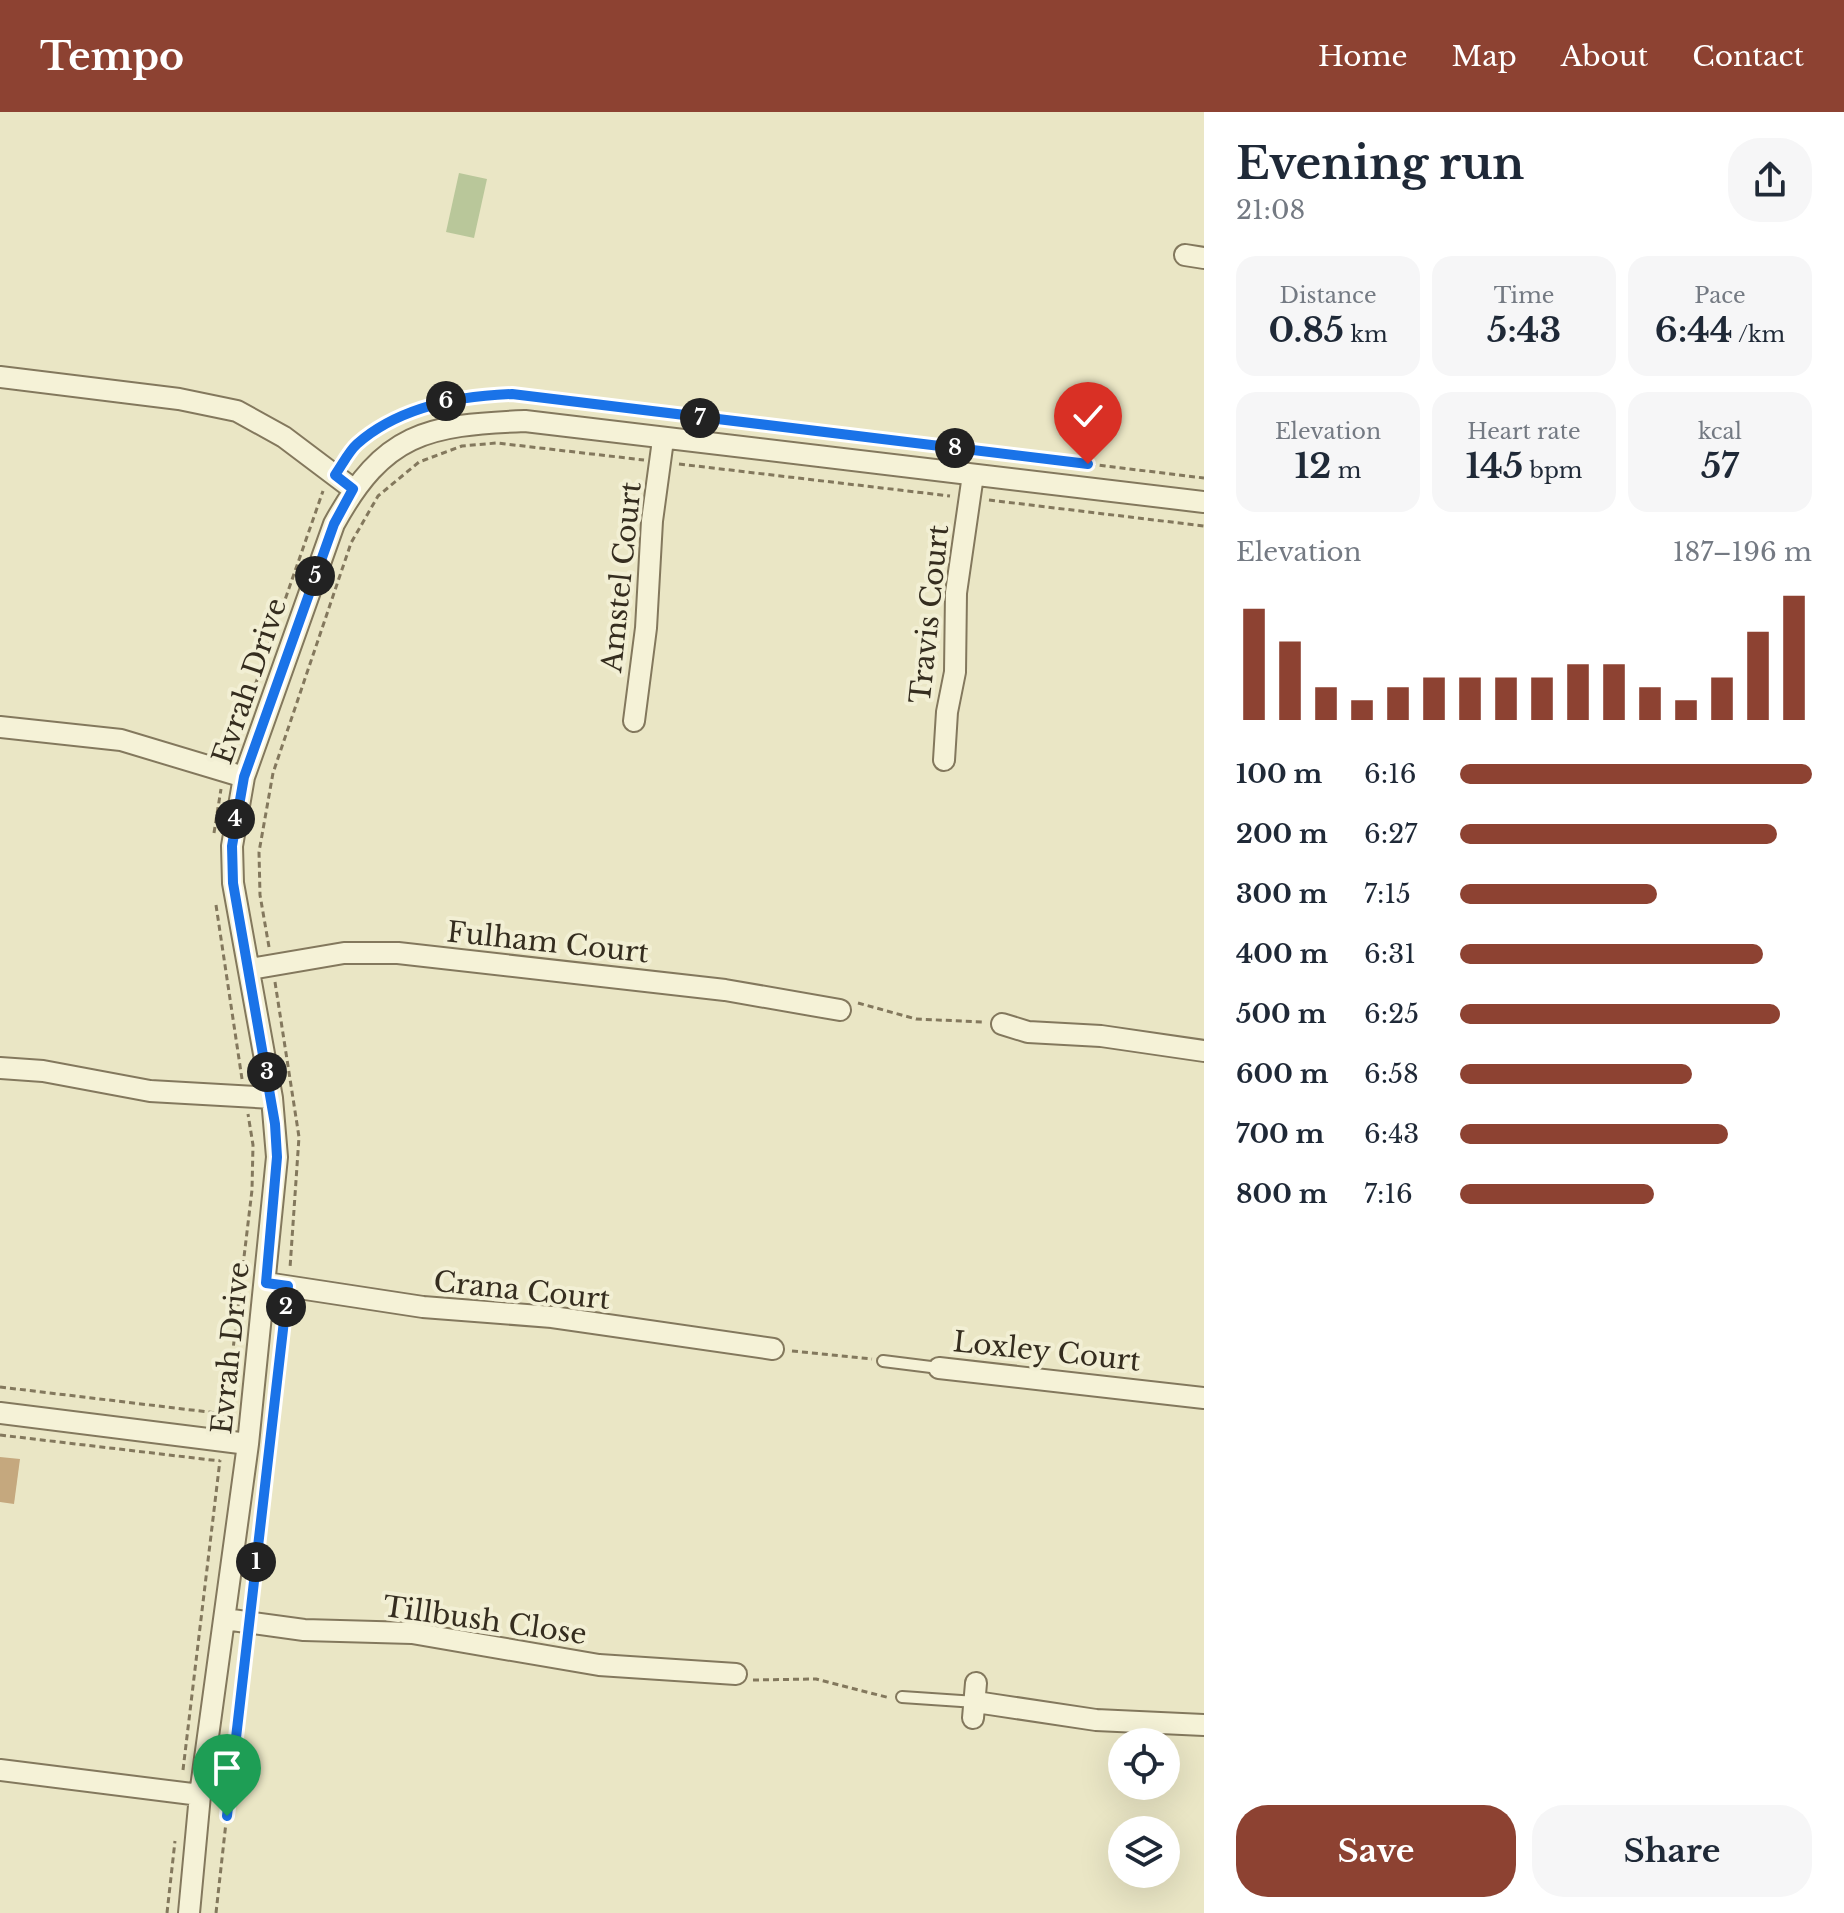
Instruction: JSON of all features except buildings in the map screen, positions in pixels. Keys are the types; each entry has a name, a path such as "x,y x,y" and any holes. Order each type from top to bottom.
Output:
{"street":[{"path":"0,377 179,399 237,411 284,437 329,482 353,489"},
{"name":"Evrah Drive","path":"189,1913 191,1794 225,1619 248,1444 277,1157 272,1098 232,865 235,775 334,524 353,489 394,446 459,424 525,421 663,440 1204,502"},
{"name":"Amstel Court","path":"634,721 646,628 652,521 663,440"},
{"name":"Travis Court","path":"944,760 947,712 955,672 956,593 973,475"},
{"path":"0,727 121,740 235,775"},
{"name":"Fulham Court","path":"250,969 344,953 398,953 725,990 840,1010"},
{"path":"1002,1024 1028,1032 1101,1036 1204,1051"},
{"path":"0,1068 43,1071 150,1091 272,1098"},
{"name":"Crana Court","path":"266,1283 423,1307 552,1317 773,1349"},
{"name":"Loxley Court","path":"939,1368 1204,1398"},
{"path":"0,1413 248,1444"},
{"name":"Tillbush Close","path":"225,1619 304,1630 412,1633 599,1665 736,1674"},
{"path":"975,1701 1096,1720 1204,1725"},
{"path":"0,1770 191,1794"}],"lane":[{"name":"Loxley Court","path":"883,1361 939,1368"},
{"path":"902,1697 975,1701"}],"path":[{"path":"235,743 329,482 356,444 398,418 441,402 512,394 1204,478"},
{"path":"216,1913 298,1197 299,1137 260,895 262,817 273,773 351,543 378,496 419,462 462,446 497,443 1204,526"},
{"path":"315,482 329,482"},
{"path":"214,845 235,775"},
{"path":"191,1794 222,1439 252,1190 253,1145 215,893"},
{"path":"840,1010 860,1003 916,1019 1002,1024"},
{"path":"773,1349 883,1361"},
{"path":"0,1387 225,1414"},
{"path":"0,1435 220,1461"},
{"path":"736,1674 758,1682 816,1679 886,1699 902,1697"},
{"path":"167,1913 176,1840"}],"green space":[{"path":"459,173 487,179 474,238 446,232"}],"route":[{"path":"227,1816 288,1286 266,1283 277,1157 275,1124 233,883 232,846 244,777 334,524 353,489 335,475 356,444 398,418 441,402 512,394 1088,464"}]}
